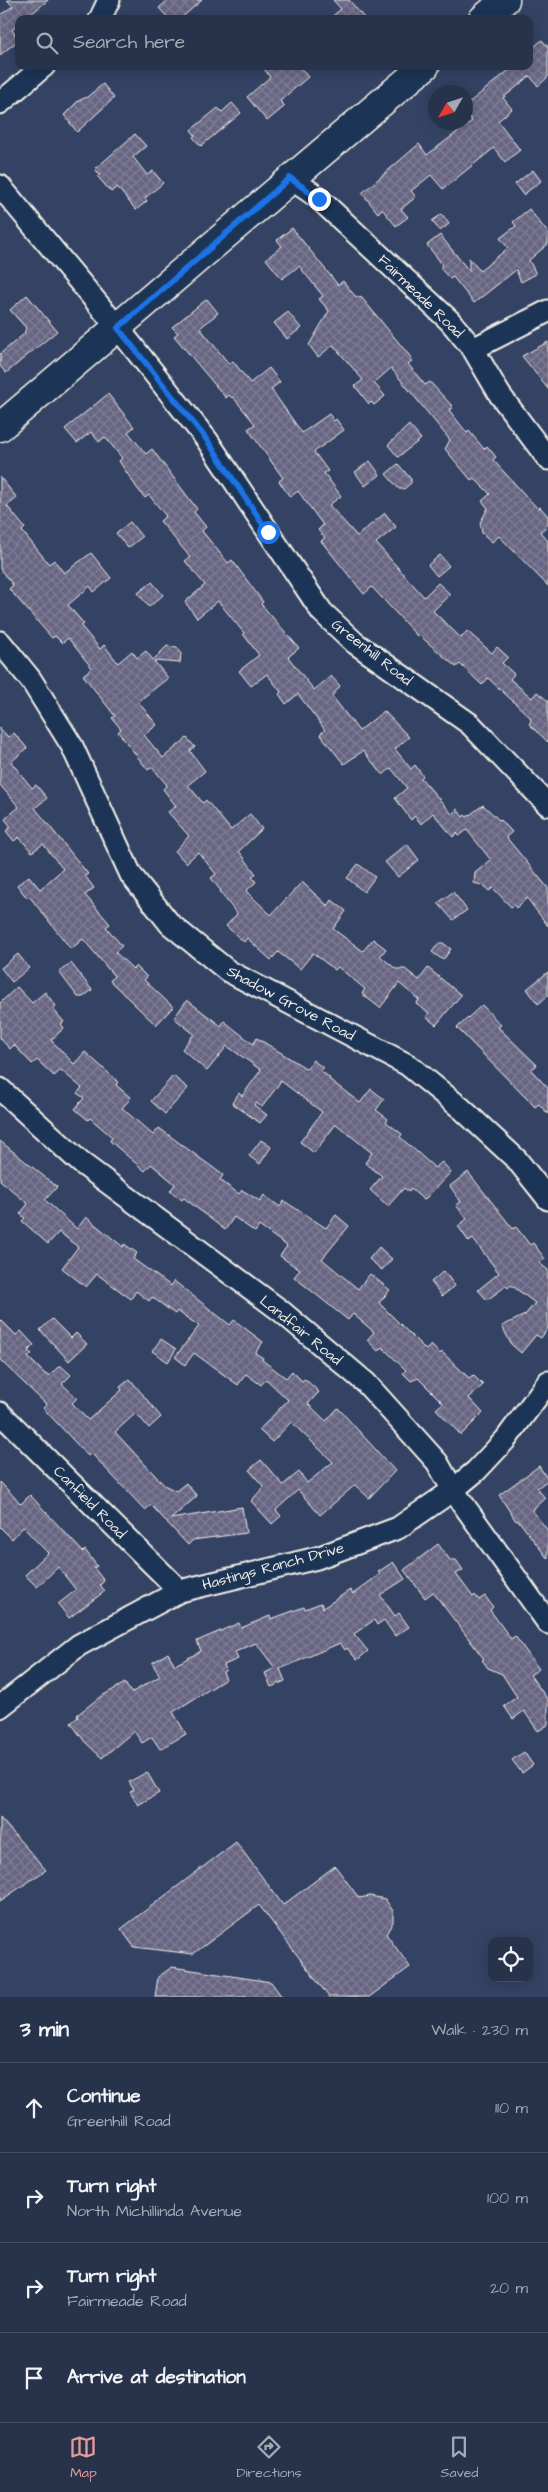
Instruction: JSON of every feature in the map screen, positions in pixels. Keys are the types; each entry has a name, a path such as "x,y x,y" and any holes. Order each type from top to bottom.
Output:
{"main road":[{"path":"488,15 505,0"},
{"path":"0,427 118,328 290,178 420,70"}],"street":[{"path":"102,15 109,0"},
{"path":"0,103 39,70"},
{"name":"Fairmeade Road","path":"290,178 316,196 450,321 473,349 500,395 548,459"},
{"name":"Greenhill Road","path":"0,186 118,328 207,440 322,612 355,643 470,724 548,805"},
{"path":"473,349 548,311"},
{"name":"Shadow Grove Road","path":"0,642 31,680 72,746 132,875 170,924 228,971 408,1065 462,1109 517,1160 548,1199"},
{"name":"Landfair Road","path":"0,1090 80,1162 281,1311 366,1383 437,1462 453,1490 548,1623"},
{"name":"Hastings Ranch Drive","path":"0,1707 79,1646 180,1591 317,1558 398,1528 453,1490 476,1471 506,1439 548,1382"},
{"name":"Canfield Road","path":"0,1413 180,1591"}],"building":[{"path":"7,0 48,0 30,15 15,15 15,27 12,30 15,34 15,43 0,55 0,15 13,6"},
{"path":"168,0 202,0 185,15 165,15 159,8"},
{"path":"333,0 349,0 362,15 334,15 341,9"},
{"path":"542,40 548,47 548,77 538,86 530,76 503,98 512,109 498,121 520,150 505,162 494,148 443,189 431,175 411,191 416,197 401,209 408,217 396,226 382,209 378,213 362,193 419,144 427,155 460,130 473,130 473,99 509,70 533,70 533,48"},
{"path":"265,70 302,70 308,77 280,101 285,106 267,121 247,97 270,77"},
{"path":"103,84 114,98 77,132 64,115 78,101 87,97"},
{"path":"232,103 241,113 201,146 193,137 195,135 191,130 218,108 222,112"},
{"path":"135,134 146,146 133,157 147,175 153,171 163,183 145,198 147,201 136,210 117,187 111,192 98,177 100,175 95,169"},
{"path":"533,170 541,181 523,195 515,184"},
{"path":"529,209 548,233 548,244 529,260 536,274 521,282 516,270 474,303 453,277 450,279 440,268 442,266 439,260 427,245 440,235 469,271 469,258 480,271 508,248 500,238 516,226 513,222"},
{"path":"442,214 449,224 440,231 432,221"},
{"path":"292,228 338,285 343,281 355,296 362,298 413,360 408,364 425,385 430,382 453,407 449,410 467,433 469,431 484,449 487,446 496,457 493,460 538,509 540,507 548,516 548,525 540,532 548,541 548,586 499,536 492,542 482,533 480,523 488,508 482,501 490,494 474,478 471,480 445,449 450,440 391,368 374,383 385,396 374,405 371,402 369,404 355,386 363,380 333,345 318,357 309,345 329,311 319,299 323,296 299,266 282,279 266,259 282,246 277,240"},
{"path":"27,295 57,331 6,373 0,366 0,354 24,334 26,328 10,310"},
{"path":"207,299 218,313 200,328 229,364 233,361 250,383 269,368 280,382 271,389 302,433 329,414 334,421 336,419 344,430 314,452 328,471 324,473 341,496 329,505 357,536 385,513 396,527 376,543 424,597 438,583 450,594 433,611 461,638 467,631 492,653 497,647 508,657 502,663 514,674 510,679 532,698 537,692 548,701 548,742 529,724 531,721 530,717 488,678 482,685 460,664 456,667 419,635 417,636 372,587 364,594 321,541 325,538 318,530 323,525 298,491 290,497 279,481 283,478 248,429 255,424 233,397 229,395 226,398 174,336 178,333 172,327"},
{"path":"288,312 301,328 287,339 274,323"},
{"path":"548,342 548,389 522,356"},
{"path":"108,394 134,427 128,432 146,454 152,449 197,509 194,512 206,527 202,531 228,563 232,560 263,602 261,604 299,648 288,657 314,690 331,676 340,686 332,696 359,731 384,711 409,737 395,749 411,769 415,765 423,776 421,778 452,814 457,809 463,817 465,815 467,817 483,805 512,832 506,837 548,888 548,926 527,898 516,908 514,905 511,907 493,888 489,891 485,886 474,883 475,873 491,860 467,830 459,836 457,833 453,837 433,813 421,824 415,816 411,820 395,798 407,788 391,768 383,775 363,751 344,764 320,734 325,730 298,694 286,704 279,694 281,692 267,674 251,686 239,671 259,655 244,633 218,601 197,618 185,602 205,585 185,561 190,557 160,521 166,516 149,495 145,498 137,488 119,461 122,458 105,437 99,442 91,432 77,443 65,429"},
{"path":"409,425 421,439 398,457 388,445"},
{"path":"370,461 380,475 365,486 355,472"},
{"path":"398,464 411,479 411,483 404,489 399,489 386,474"},
{"path":"0,477 17,498 7,506 25,528 22,531 49,564 54,560 64,573 91,553 111,578 94,592 90,586 68,605 84,624 81,626 100,649 104,645 118,663 132,651 137,658 146,651 153,660 167,646 177,647 181,653 180,663 154,661 168,678 140,700 139,703 157,725 144,735 163,758 187,738 195,747 190,751 205,771 188,785 203,803 206,800 231,830 250,814 262,829 239,851 256,874 252,877 256,882 246,891 271,915 302,882 328,906 332,900 346,911 333,929 363,951 373,939 386,949 380,956 396,969 405,969 419,980 428,968 461,995 436,1025 426,1017 429,1013 416,1004 419,1000 399,983 380,1008 362,994 365,989 338,967 335,970 313,953 300,969 278,952 271,960 247,938 244,942 226,926 237,914 211,878 216,874 198,852 186,863 175,851 189,836 168,812 176,806 163,789 167,785 152,767 148,770 118,732 121,729 112,718 115,716 83,675 92,668 68,638 62,643 55,636 52,638 9,589 13,585 0,569"},
{"path":"130,522 142,537 128,548 116,533"},
{"path":"440,555 449,566 437,576 428,565"},
{"path":"152,582 163,595 149,607 138,593"},
{"path":"0,728 8,737 14,733 27,748 11,762 32,788 36,785 47,798 35,808 88,874 85,876 94,888 85,895 110,924 106,927 122,946 115,952 133,969 136,966 147,977 144,980 173,1007 156,1025 110,981 114,976 83,939 71,949 29,896 27,898 17,885 29,876 40,889 63,869 43,844 32,852 19,837 14,841 6,831 11,827 5,819 19,807 0,785"},
{"path":"407,844 419,860 398,877 385,862"},
{"path":"358,864 375,877 364,892 347,878"},
{"path":"453,892 467,910 453,920 438,903"},
{"path":"439,943 443,943 451,949 443,960 432,952"},
{"path":"18,954 29,968 12,982 1,968"},
{"path":"71,963 92,990 83,997 78,997 59,972"},
{"path":"548,972 548,996 538,1004 527,989"},
{"path":"17,987 32,1003 45,992 56,1006 53,1009 64,1022 61,1024 64,1028 51,1040 74,1064 85,1052 102,1067 118,1082 116,1085 131,1098 122,1108 153,1135 159,1128 223,1175 220,1180 239,1194 242,1190 260,1201 264,1195 280,1207 284,1201 326,1228 336,1215 349,1226 322,1259 358,1289 370,1274 390,1290 379,1303 426,1350 431,1345 440,1354 442,1352 469,1378 473,1375 483,1385 469,1398 483,1413 461,1435 436,1409 443,1403 418,1378 411,1381 403,1373 406,1370 382,1347 378,1351 367,1340 374,1332 353,1314 348,1320 294,1277 300,1270 280,1256 287,1246 259,1226 255,1232 234,1217 225,1230 184,1198 182,1200 170,1191 175,1184 151,1164 145,1171 110,1141 112,1137 90,1118 88,1120 75,1109 84,1098 77,1093 82,1088 61,1070 54,1076 37,1060 32,1064 14,1045 10,1049 0,1038 0,1003"},
{"path":"187,1000 221,1026 224,1021 253,1044 257,1038 307,1069 313,1060 323,1068 321,1071 329,1079 360,1103 371,1089 384,1099 376,1110 388,1119 386,1122 402,1134 400,1137 435,1168 442,1162 451,1172 424,1200 411,1189 409,1192 404,1188 388,1206 370,1190 382,1176 365,1163 372,1153 336,1124 314,1153 300,1142 322,1112 281,1081 262,1107 256,1103 254,1105 267,1115 260,1123 232,1103 239,1093 242,1096 261,1070 227,1046 207,1071 182,1049 194,1034 174,1018"},
{"path":"482,1005 501,1025 498,1027 537,1065 531,1070 548,1088 548,1114 539,1104 535,1107 457,1028"},
{"path":"173,1076 188,1088 165,1114 151,1101"},
{"path":"261,1140 271,1147 260,1164 249,1156"},
{"path":"0,1141 57,1187 45,1200 77,1229 86,1217 123,1247 124,1244 137,1253 133,1259 171,1286 174,1281 230,1325 234,1320 263,1342 255,1353 263,1358 262,1360 286,1378 292,1371 302,1381 305,1379 319,1392 308,1404 326,1421 338,1408 395,1471 369,1498 355,1485 320,1515 298,1490 276,1510 281,1516 272,1524 251,1501 264,1487 249,1470 261,1460 283,1485 299,1472 307,1483 333,1462 291,1422 272,1442 259,1430 288,1400 266,1379 261,1385 246,1374 238,1385 194,1353 185,1365 175,1357 199,1326 177,1311 175,1314 152,1297 149,1301 136,1291 131,1299 97,1274 86,1287 62,1268 78,1247 59,1232 48,1244 22,1221 25,1218 20,1214 28,1204 0,1180"},
{"path":"468,1172 513,1229 516,1227 530,1245 533,1243 545,1259 539,1263 548,1270 548,1328 541,1338 536,1335 521,1353 511,1344 502,1326 525,1315 535,1303 511,1285 508,1288 506,1286 487,1300 478,1290 499,1273 473,1239 469,1242 458,1226 467,1219 456,1205 461,1202 450,1186"},
{"path":"379,1247 392,1259 382,1270 369,1259"},
{"path":"444,1271 455,1286 442,1296 431,1282"},
{"path":"0,1319 16,1335 21,1331 34,1345 28,1351 32,1354 28,1357 45,1374 49,1376 60,1365 71,1375 62,1384 77,1398 72,1403 88,1420 122,1390 120,1387 130,1379 161,1417 149,1428 136,1413 115,1432 164,1485 176,1491 186,1483 197,1496 171,1519 242,1507 246,1533 193,1540 188,1545 151,1505 145,1510 91,1453 88,1456 43,1408 47,1405 0,1360"},
{"path":"52,1319 71,1338 76,1333 87,1344 69,1361 40,1330"},
{"path":"161,1339 176,1349 168,1362 152,1351"},
{"path":"539,1466 548,1480 537,1488 545,1498 532,1510 548,1531 548,1559 518,1520 516,1521 499,1495"},
{"path":"0,1482 21,1504 30,1495 83,1552 85,1550 97,1566 94,1568 104,1581 100,1585 105,1591 69,1618 58,1604 76,1590 58,1567 37,1587 25,1575 48,1553 23,1527 12,1539 0,1527"},
{"path":"438,1544 450,1560 456,1560 463,1570 456,1574 473,1597 475,1595 479,1600 485,1596 493,1607 490,1610 511,1639 515,1636 539,1669 530,1675 548,1700 548,1725 538,1731 524,1711 513,1719 504,1706 517,1697 502,1674 488,1668 482,1660 484,1659 433,1592 425,1598 404,1570"},
{"path":"393,1562 405,1579 380,1595 395,1616 399,1613 409,1627 395,1636 384,1620 377,1625 374,1620 354,1634 368,1651 357,1660 340,1643 280,1669 285,1681 271,1687 265,1673 275,1668 256,1643 235,1652 238,1659 224,1665 226,1670 223,1672 226,1679 173,1712 186,1734 160,1749 152,1737 142,1743 134,1731 102,1758 85,1742 71,1723 78,1717 77,1715 100,1697 125,1683 131,1693 160,1676 152,1663 168,1653 175,1665 201,1651 197,1641 239,1623 241,1628 270,1616 271,1619 321,1603 323,1608 350,1590 353,1594 380,1574 378,1572"},
{"path":"524,1752 533,1765 522,1773 512,1760"},
{"path":"147,1772 159,1793 138,1805 130,1792 134,1790 129,1782"},
{"path":"0,1818 46,1870 0,1901"},
{"path":"236,1842 283,1905 335,1866 359,1898 370,1896 385,1899 393,1911 393,1922 386,1934 410,1967 369,1997 329,1997 259,1905 193,1954 134,1947 121,1929"},
{"path":"172,1967 271,1982 282,1997 155,1997 158,1977"}],"route":[{"path":"268,532 207,440 118,328 290,178 319,199"}]}
